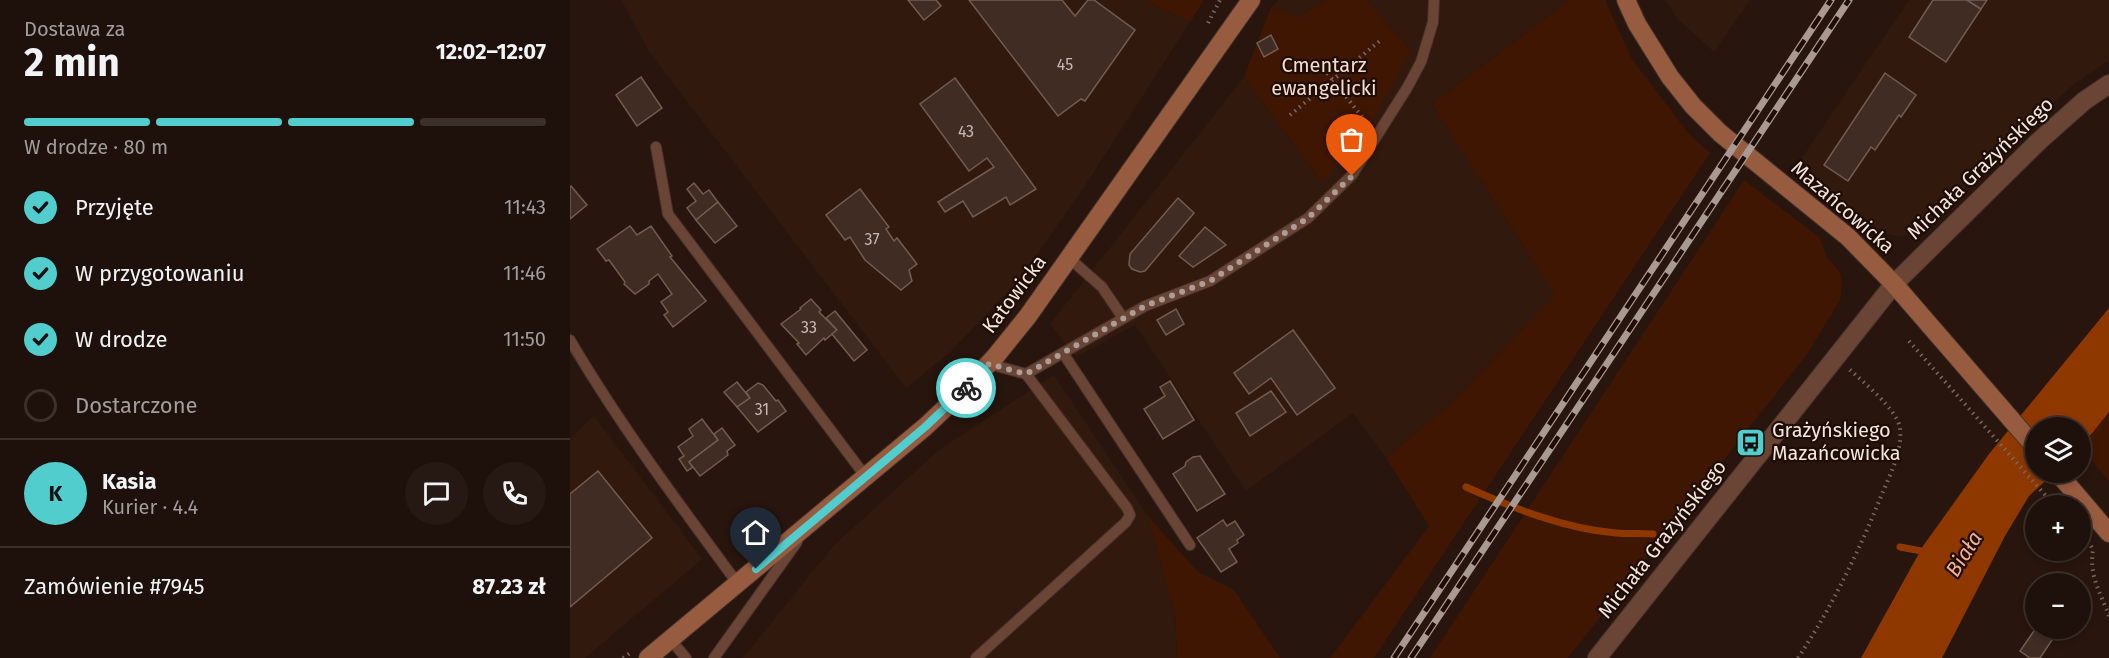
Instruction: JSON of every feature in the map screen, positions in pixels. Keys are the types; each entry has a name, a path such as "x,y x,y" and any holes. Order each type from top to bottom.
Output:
{"street":[{"name":"Katowicka","path":"640,654 670,639 738,584 925,427 989,364 1028,316 1251,0"},
{"name":"Mazańcowicka","path":"1626,0 1637,24 1693,106 1720,133 1848,237 1894,284 2025,435"},
{"name":"Michała Grażyńskiego","path":"1597,658 1894,284 2038,142 2084,101 2109,84"},
{"path":"2066,483 2109,533"}],"lane":[{"path":"1026,374 1145,306 1210,281 1308,218 1352,176 1421,62 1433,22 1434,0"},
{"path":"656,147 668,214 866,477"},
{"path":"1069,258 1102,286 1123,318"},
{"path":"570,340 660,479 738,584"},
{"path":"1063,353 1191,545"},
{"path":"976,658 1126,522 1130,515 1026,374 989,364"},
{"path":"714,658 809,524"},
{"path":"670,639 686,658"}],"path":[{"path":"1206,28 1220,0"},
{"path":"1290,115 1381,40"},
{"path":"1320,64 1379,134"},
{"path":"1909,341 2045,495"},
{"path":"1798,658 1814,634 1862,546 1897,457 1900,427 1889,407 1835,356"},
{"path":"2093,549 2091,564 2096,584 2109,616"},
{"path":"623,658 640,654"}],"shaded area":[{"path":"621,0 1145,0 1190,22 1083,189 1016,284 948,354 906,388 648,50"},
{"path":"1279,0 1326,0 1299,17 1271,7"},
{"path":"1367,0 1569,0 1432,104 1555,295 1452,402 1386,458 1353,413 1246,491 1135,325 1076,357 1050,324 1244,77 1322,182 1410,50"},
{"path":"1665,0 1750,0 1714,52 1677,18"},
{"path":"1909,0 2109,0 2109,60 2074,84 1929,222 1913,234 1901,237 1883,233 1797,165"},
{"path":"1054,375 1147,515 1175,613 1177,658 743,658 833,546 940,449"},
{"path":"594,416 702,559 585,658 570,658 570,438"}],"green space":[{"path":"1145,0 1204,0 1190,22"},
{"name":"Cmentarz ewangelicki","path":"1326,0 1367,0 1410,50 1370,126 1322,182 1244,77 1271,7 1299,17"},
{"path":"1569,0 1605,0 1632,59 1689,134 1710,153 1374,658 1330,658 1429,526 1386,458 1452,402 1555,295 1432,104"},
{"path":"1744,180 1819,237 1827,257 1840,272 1842,285 1840,300 1808,353 1568,658 1430,658"},
{"path":"2109,412 2109,481 2091,460 2091,434"},
{"path":"1147,515 1198,572 1234,590 1280,658 1177,658 1175,613"}],"water":[{"name":"Biała","path":"2109,308 2109,412 2091,434 2091,417 2025,417 2025,483 2043,483 2030,495 2025,495 2025,503 2005,536 1942,658 1861,658 1923,546 1989,454"}],"building":[{"path":"908,0 936,0 941,6 924,20"},
{"path":"969,0 1062,0 1075,16 1088,0 1094,0 1135,30 1085,101 1081,99 1058,116"},
{"path":"1933,0 1967,0 1981,9 1946,62 1909,37"},
{"path":"1967,0 1987,0 1981,9"},
{"path":"1271,35 1278,49 1264,57 1257,43"},
{"path":"1885,73 1916,95 1875,150 1871,147 1848,181 1824,165"},
{"path":"641,77 662,108 637,126 616,95"},
{"path":"955,78 1036,189 1010,205 1006,197 973,217 963,201 945,212 938,202 994,167 987,158 969,171 920,104"},
{"path":"694,183 703,194 709,190 718,202 696,220 687,208 696,201 687,189"},
{"path":"570,187 587,205 570,219"},
{"path":"860,189 889,227 886,229 894,241 897,238 917,264 909,270 912,281 901,290 865,260 850,237 845,240 826,215"},
{"path":"1178,198 1194,213 1145,271 1132,269 1129,265 1130,254"},
{"path":"718,202 737,226 715,243 696,220"},
{"path":"630,226 637,235 651,226 672,256 670,257 706,301 673,327 664,315 668,312 661,302 672,294 658,274 635,294 624,284 625,282 609,260 606,261 597,249"},
{"path":"1205,227 1226,245 1193,267 1179,256"},
{"path":"811,299 821,310 819,312 837,330 825,340 824,338 806,355 797,344 799,343 781,324"},
{"path":"1176,309 1184,324 1166,335 1157,320"},
{"path":"835,311 867,350 854,361 832,334 837,330 826,318"},
{"path":"1293,330 1335,388 1297,415 1271,378 1249,394 1234,373"},
{"path":"1170,381 1194,420 1163,439 1144,409 1165,396 1160,387"},
{"path":"737,382 750,398 737,407 724,392"},
{"path":"758,383 763,385 776,401 778,400 786,411 758,432 737,407 750,398 746,392"},
{"path":"1271,391 1286,412 1250,436 1236,413"},
{"path":"702,419 718,440 689,462 693,467 687,471 679,459 684,456 678,447 693,436 689,429"},
{"path":"722,428 735,445 727,451 728,455 700,476 689,462 718,440 714,434"},
{"path":"1200,456 1225,494 1197,511 1173,474 1193,457"},
{"path":"598,471 652,538 570,607 570,494"},
{"path":"1223,520 1227,526 1235,521 1244,535 1229,549 1237,562 1221,572 1197,538"},
{"path":"2028,639 2053,639 2040,658 2030,658 2020,651"}],"waterway":[{"path":"1466,487 1521,510 1578,527 1616,533 1653,534"},
{"path":"1900,547 1927,552"}],"railway":[{"path":"1394,658 1831,0"},
{"path":"1411,658 1849,0"}],"way so far":[{"path":"966,388 989,364 1026,374 1145,306 1210,281 1308,218 1352,176"}],"place":[{"name":"Grażyńskiego Mazańcowicka","path":"1751,442"}],"route":[{"path":"756,569 925,427 966,388"}]}
